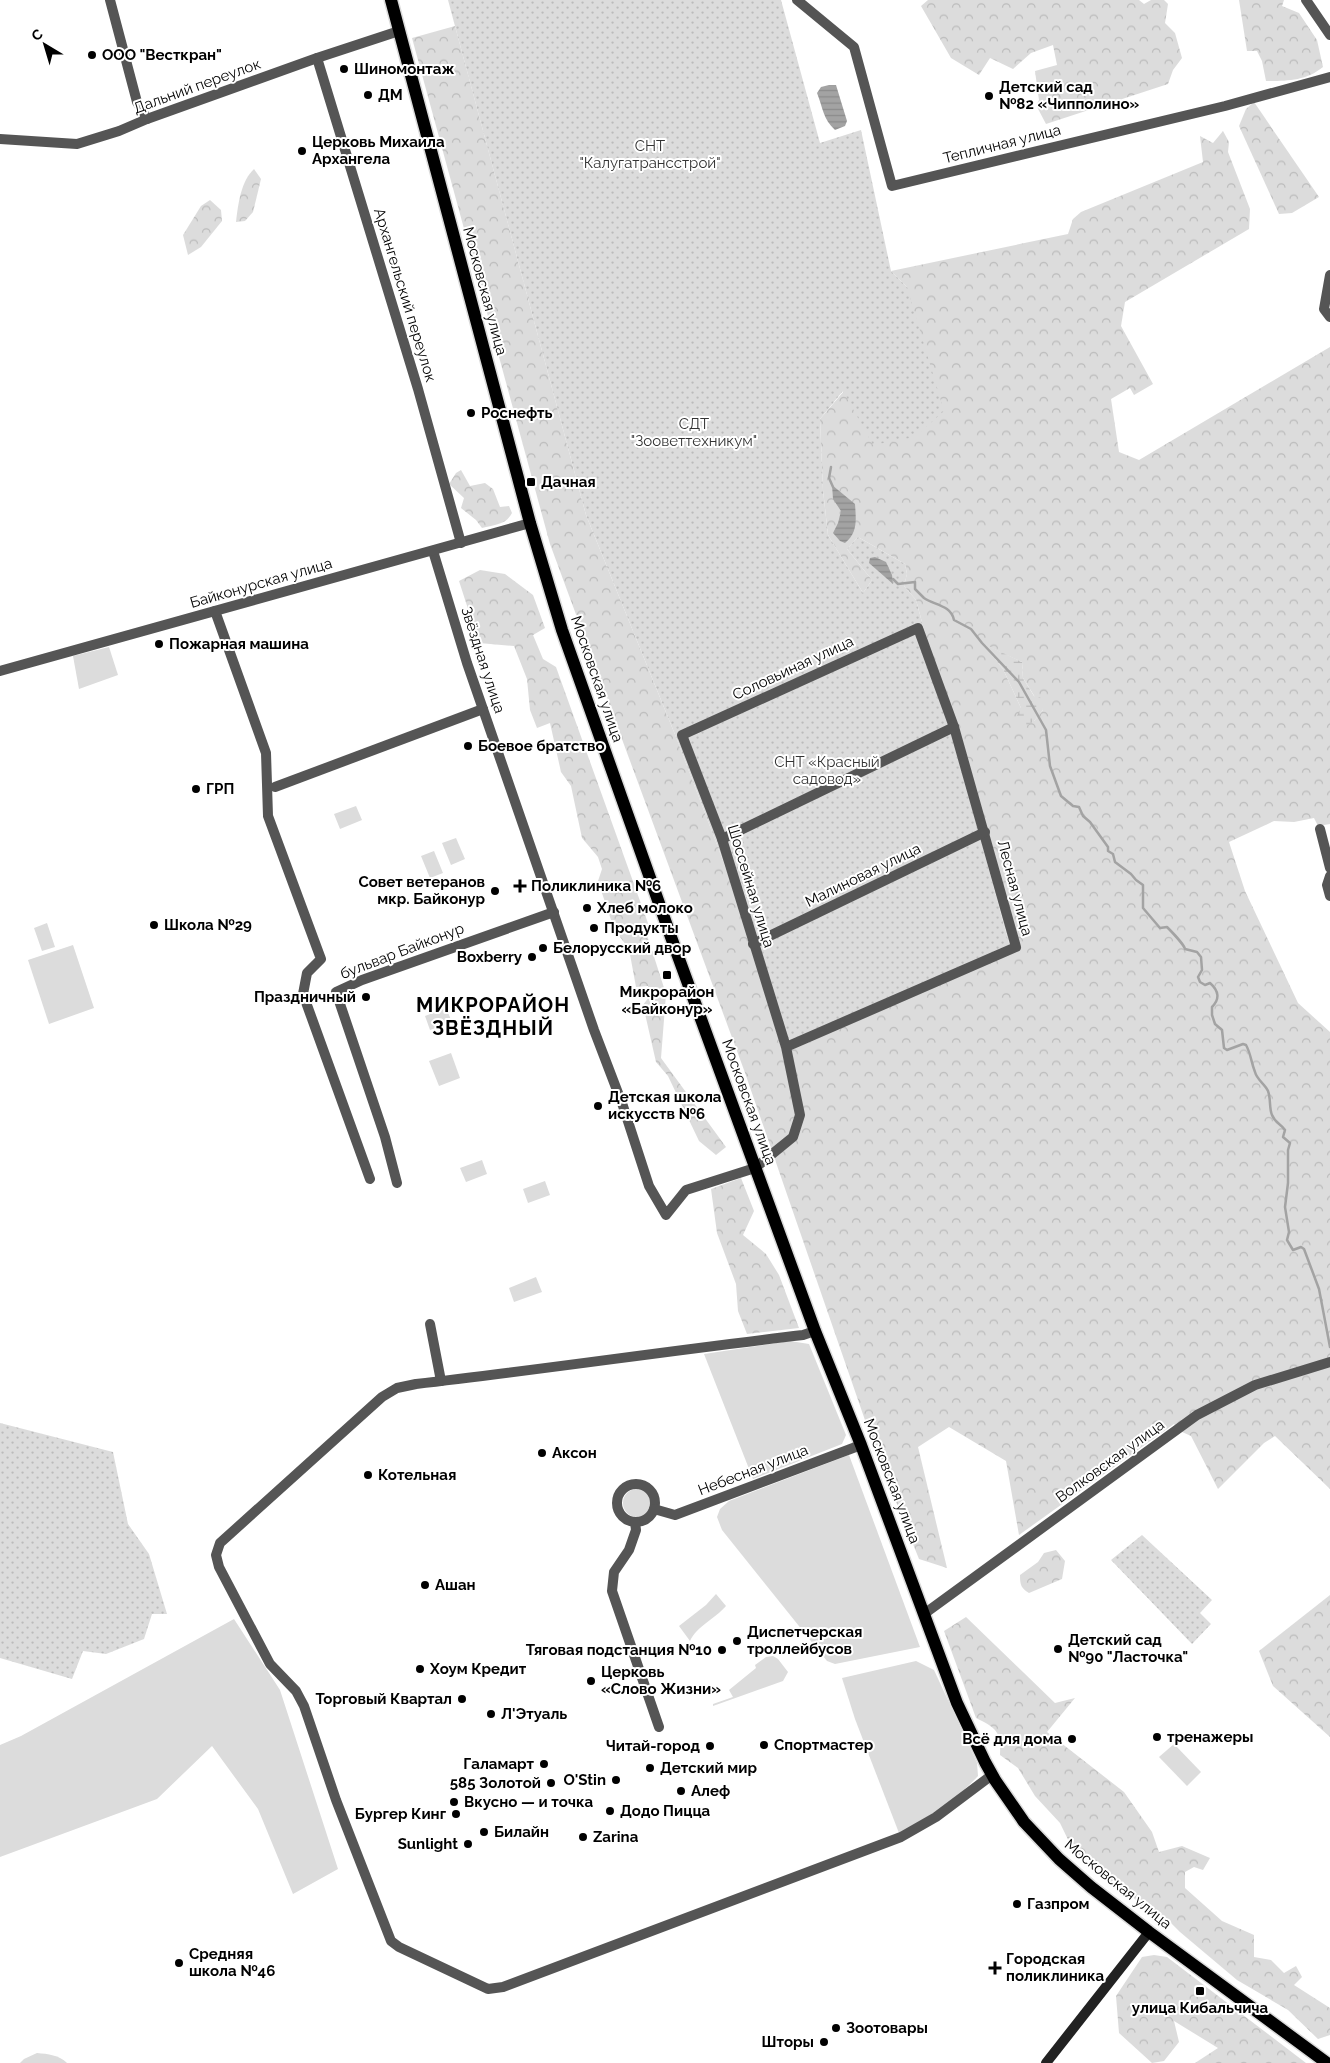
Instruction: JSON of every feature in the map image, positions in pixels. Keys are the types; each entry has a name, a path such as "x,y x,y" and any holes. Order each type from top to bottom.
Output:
{"main road":[{"name":"Московская улица","path":"391,0 530,523 562,630 815,1331 862,1445 957,1703 992,1775 1024,1822 1059,1859 1149,1932 1327,2063"}],"street":[{"path":"110,0 136,102 147,119"},
{"name":"Тепличная улица","path":"797,0 854,47 892,186 1225,106 1330,77"},
{"path":"1306,0 1330,35"},
{"name":"Дальний переулок","path":"0,139 77,144 119,131 147,119 317,58 399,31"},
{"name":"Архангельский переулок","path":"317,58 418,389 461,543"},
{"path":"1330,275 1324,309 1330,317"},
{"name":"Байконурская улица","path":"0,671 530,523"},
{"name":"Звёздная улица","path":"433,550 483,709 649,1186 666,1214 686,1190 755,1168"},
{"path":"215,611 266,753 268,816 321,959 307,973 302,994 370,1179"},
{"name":"Лесная улица","path":"786,1047 1016,947 954,727 918,628"},
{"name":"Соловьиная улица","path":"682,735 918,628"},
{"path":"275,787 483,709"},
{"path":"722,839 954,727"},
{"name":"Шоссейная улица","path":"682,735 722,839 786,1047 800,1115 793,1137 755,1168"},
{"path":"1320,829 1330,868"},
{"name":"Малиновая улица","path":"754,944 985,832"},
{"path":"1330,876 1327,885 1330,896"},
{"name":"бульвар Байконур","path":"397,1183 385,1137 336,992 362,980 554,912"},
{"path":"430,1324 440,1381"},
{"path":"815,1331 794,1336 634,1355 592,1363 397,1388 382,1397 220,1543 216,1555 219,1567 270,1664 296,1692 304,1706 336,1800 391,1941 399,1947 488,1988 503,1987 902,1837 936,1817 992,1775"},
{"name":"Волковская улица","path":"924,1614 1197,1415 1255,1385 1329,1363"},
{"name":"Небесная улица","path":"654,1509 675,1516 862,1445"},
{"path":"638,1484 650,1490 655,1499 654,1509 645,1520 635,1522 626,1518 618,1506 621,1493 628,1486 638,1484"},
{"path":"635,1522 636,1530 629,1550 614,1572 612,1591 659,1727"},
{"path":"1046,2063 1149,1932"}],"green space":[{"path":"448,0 781,0 820,143 861,130 891,271 907,287 944,411 915,437 873,445 843,391 820,419 823,490 828,535 863,593 872,580 847,549 858,537 905,564 907,574 904,586 916,600 1010,947 782,1050 733,887 676,737 586,515"},
{"path":"928,0 1139,0 1144,4 1151,0 1164,0 1168,4 1165,23 1175,33 1182,58 1173,70 1168,84 1046,124 1036,105 1039,100 1035,71 1057,65 1053,45 1031,53 1013,69 990,58 979,75 951,58 921,6"},
{"path":"1239,0 1284,0 1282,6 1299,13 1317,40 1323,67 1303,78 1266,81 1262,61 1257,51 1247,51"},
{"path":"455,26 586,515 676,737 733,887 782,1050 1010,947 916,600 904,586 907,574 905,564 858,537 847,549 872,580 863,593 828,535 823,490 820,419 844,391 907,287 891,271 1068,234 1073,219 1081,212 1203,162 1200,136 1213,143 1223,131 1229,142 1228,152 1250,209 1249,229 1125,302 1121,326 1153,384 1134,395 1130,388 1111,399 1119,452 1139,460 1330,347 1330,824 1318,826 1314,818 1294,822 1274,821 1229,842 1245,891 1298,1003 1330,1032 1330,1489 1275,1436 1264,1443 1218,1489 1191,1436 1180,1431 1174,1424 1019,1535 1006,1461 949,1427 918,1447 947,1568 919,1559 876,1452 744,1070 550,544 412,38","holes":["983,644 1022,662 1023,678 1043,710 1034,721 1021,708 1003,669"]},
{"path":"1254,102 1319,197 1292,213 1279,214 1239,126 1246,109"},
{"path":"254,169 261,179 253,212 245,221 236,222 243,186"},
{"path":"210,200 221,210 222,221 201,247 188,255 183,235 201,206"},
{"path":"461,470 470,486 485,483 493,489 500,507 509,506 512,513 506,520 499,524 482,528 476,520 461,508 464,498 449,484 456,473"},
{"path":"480,570 505,574 533,595 545,628 533,635 543,659 556,667 649,926 648,938 666,994 661,1058 726,1147 716,1155 699,1141 668,1076 656,1062 643,1005 649,997 648,986 636,987 629,949 614,929 598,881 602,869 598,857 582,838 571,786 561,772 550,723 537,728 530,710 527,679 514,646 479,643 459,581"},
{"path":"982,643 1022,662 1023,678 1034,696 1041,698 1043,710 1034,721 1023,728 1013,723 1021,708 1003,669"},
{"path":"109,647 118,675 79,689 73,656"},
{"path":"356,806 362,820 340,829 334,814"},
{"path":"456,838 465,859 451,865 442,843"},
{"path":"434,851 443,873 430,878 421,856"},
{"path":"47,923 55,947 42,951 34,928"},
{"path":"73,945 94,1008 49,1024 28,960"},
{"path":"446,1008 452,1022 430,1030 425,1016"},
{"path":"451,1053 460,1078 439,1086 429,1061"},
{"path":"482,1160 487,1174 466,1182 460,1168"},
{"path":"741,1178 754,1211 743,1235 766,1254 779,1275 799,1328 747,1334 738,1311 736,1284 717,1233 711,1189"},
{"path":"545,1181 550,1195 528,1203 523,1189"},
{"path":"536,1277 542,1292 514,1302 509,1288"},
{"path":"790,1341 809,1344 846,1435 842,1444 753,1479 704,1354"},
{"path":"0,1423 113,1452 128,1524 149,1554 167,1614 152,1614 144,1639 106,1654 83,1651 72,1679 0,1658"},
{"path":"849,1455 920,1647 835,1664 827,1661 722,1530 717,1517 720,1509 729,1501"},
{"path":"637,1489 647,1493 651,1503 647,1513 637,1517 627,1513 623,1503 627,1493"},
{"path":"1142,1535 1212,1600 1200,1613 1211,1624 1192,1644 1111,1560"},
{"path":"1056,1550 1065,1561 1062,1579 1029,1593 1026,1591 1021,1586 1020,1575 1038,1562 1044,1553"},
{"path":"716,1594 726,1606 697,1631 690,1641 679,1626 706,1605"},
{"path":"1330,1595 1330,1737 1273,1686 1259,1651"},
{"path":"966,1617 1055,1703 1075,1698 1047,1732 1124,1792 1152,1832 1159,1852 1182,1846 1210,1858 1203,1870 1194,1867 1185,1872 1185,1888 1222,1921 1254,1935 1254,1957 1271,1960 1284,1973 1296,1966 1302,1977 1294,1985 1330,2008 1330,2035 1318,2039 1288,2010 1237,1980 1165,1917 1145,1912 1133,1897 1113,1886 1097,1865 1074,1852 1060,1823 1035,1796 1018,1768 1000,1755 1000,1741 996,1732 989,1725 976,1718 944,1631"},
{"path":"234,1619 280,1690 338,1869 293,1894 258,1809 212,1746 157,1799 0,1857 0,1745 21,1736"},
{"path":"773,1656 778,1659 788,1672 783,1681 713,1706 713,1704 733,1697 729,1690 756,1668 755,1665 766,1657"},
{"path":"916,1661 934,1670 977,1763 978,1776 961,1793 941,1808 899,1833 855,1719 842,1678"},
{"path":"1174,1744 1201,1772 1187,1786 1159,1757"},
{"path":"1154,1955 1167,1957 1306,2063 1195,2063 1218,2048 1174,2021 1179,2042 1164,2061 1152,2063 1119,2033 1116,1996 1142,1957"},
{"path":"37,2053 49,2054 67,2063 20,2063"}],"shaded area":[{"path":"836,85 847,121 845,126 835,130 826,117 817,93 821,87"},
{"path":"832,485 855,504 856,520 854,530 845,543 840,541 833,533 841,511 833,499"},
{"path":"875,557 886,562 892,575 893,584 869,563 870,558"}],"waterway":[{"path":"831,467 829,478 833,487"},
{"path":"893,579 898,584 915,582 915,589 924,598 946,608 954,620 971,629 1019,682 1046,730 1050,766 1061,796 1073,806 1079,807 1083,816 1090,822 1108,847 1108,851 1113,854 1115,862 1143,885 1143,908 1160,928 1167,927 1185,949 1197,952 1201,957 1202,970 1198,977 1200,982 1205,985 1210,983 1217,992 1217,998 1212,1007 1212,1015 1215,1024 1222,1030 1224,1048 1227,1050 1243,1044 1246,1045 1256,1075 1268,1091 1272,1115 1285,1130 1283,1137 1290,1143 1285,1207 1289,1232 1287,1240 1293,1250 1301,1247 1304,1249 1319,1289 1330,1347"}],"place":[{"name":"ООО \"Весткран\"","path":"92,55"},
{"name":"Шиномонтаж","path":"344,69"},
{"name":"ДМ","path":"368,95"},
{"name":"Детский сад №82 «Чипполино»","path":"989,96"},
{"name":"Церковь Михаила Архангела","path":"302,151"},
{"name":"Роснефть","path":"471,413"},
{"name":"Дачная","path":"531,482"},
{"name":"Пожарная машина","path":"159,644"},
{"name":"Боевое братство","path":"468,746"},
{"name":"ГРП","path":"196,789"},
{"name":"Поликлиника №6","path":"520,886"},
{"name":"Совет ветеранов мкр. Байконур","path":"495,891"},
{"name":"Хлеб молоко","path":"587,908"},
{"name":"Школа №29","path":"154,925"},
{"name":"Продукты","path":"594,928"},
{"name":"Белорусский двор","path":"543,948"},
{"name":"Boxberry","path":"532,957"},
{"name":"Микрорайон «Байконур»","path":"667,975"},
{"name":"Праздничный","path":"366,997"},
{"name":"Детская школа искусств №6","path":"598,1106"},
{"name":"Аксон","path":"542,1453"},
{"name":"Котельная","path":"368,1475"},
{"name":"Ашан","path":"425,1585"},
{"name":"Диспетчерская троллейбусов","path":"737,1641"},
{"name":"Детский сад №90 \"Ласточка\"","path":"1058,1649"},
{"name":"Тяговая подстанция №10","path":"722,1650"},
{"name":"Хоум Кредит","path":"420,1669"},
{"name":"Церковь «Слово Жизни»","path":"591,1681"},
{"name":"Торговый Квартал","path":"462,1699"},
{"name":"Л'Этуаль","path":"491,1714"},
{"name":"тренажеры","path":"1157,1737"},
{"name":"Всё для дома","path":"1072,1739"},
{"name":"Спортмастер","path":"764,1745"},
{"name":"Читай-город","path":"710,1746"},
{"name":"Галамарт","path":"544,1764"},
{"name":"Детский мир","path":"650,1768"},
{"name":"O'Stin","path":"616,1780"},
{"name":"585 Золотой","path":"551,1783"},
{"name":"Алеф","path":"681,1791"},
{"name":"Вкусно — и точка","path":"454,1802"},
{"name":"Додо Пицца","path":"610,1811"},
{"name":"Бургер Кинг","path":"456,1814"},
{"name":"Билайн","path":"484,1832"},
{"name":"Zarina","path":"583,1837"},
{"name":"Sunlight","path":"468,1844"},
{"name":"Газпром","path":"1017,1904"},
{"name":"Средняя школа №46","path":"179,1963"},
{"name":"Городская поликлиника","path":"995,1968"},
{"name":"улица Кибальчича","path":"1200,1991"},
{"name":"Зоотовары","path":"836,2028"},
{"name":"Шторы","path":"824,2042"}],"district":[{"name":"МИКРОРАЙОН ЗВЁЗДНЫЙ","path":"493,1016"}],"park label":[{"name":"СНТ \"Калугатрансстрой\"","path":"650,154"},
{"name":"СДТ \"Зооветтехникум\"","path":"694,432"},
{"name":"СНТ «Красный садовод»","path":"827,770"}]}
